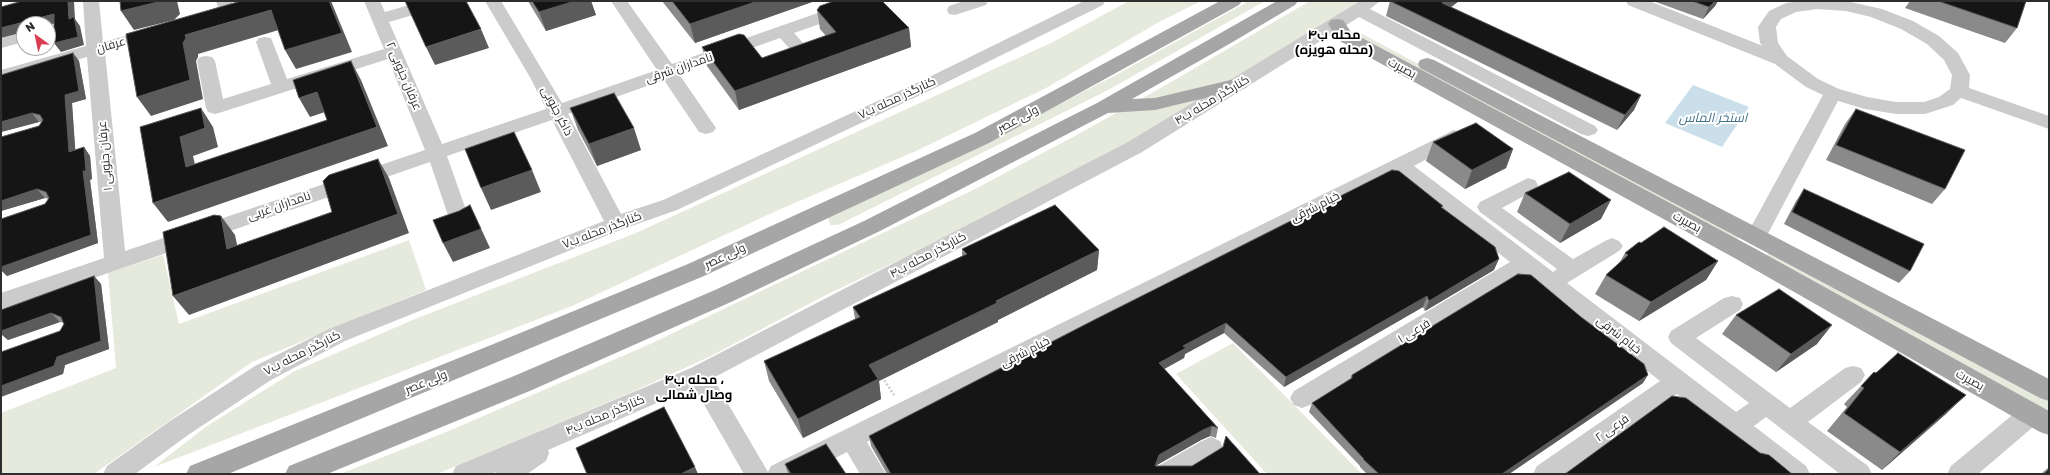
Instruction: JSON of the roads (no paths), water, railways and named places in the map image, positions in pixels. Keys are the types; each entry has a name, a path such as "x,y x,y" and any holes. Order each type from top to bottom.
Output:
{"main road":[{"path":"1192,24 1211,1"},
{"name":"ولی عصر","path":"199,474 507,349 696,270 982,138 1233,1"},
{"path":"298,474 523,384 723,296 826,248 1005,159 1104,107 1289,1"},
{"name":"بصیرت","path":"1337,24 1344,36 1751,246 2049,391"},
{"path":"1104,107 1155,104 1239,84"},
{"path":"802,220 826,248"},
{"name":"بصیرت","path":"1751,246 2040,419"}],"street":[{"name":"عرفان جنوبی ۱","path":"91,1 115,263"},
{"name":"عرفان جنوبی ۲","path":"372,1 436,152 462,224"},
{"path":"380,19 440,1"},
{"name":"ذاکر جنوبی","path":"493,1 558,111 616,224"},
{"path":"619,1 706,128"},
{"name":"نامداران شرقی","path":"558,111 868,1"},
{"path":"955,10 980,1"},
{"name":"کنارگذر محله ب۷","path":"116,474 179,428 263,373 337,335 616,224 670,205 927,85 1097,1"},
{"path":"1634,1 1781,60 1812,83 1833,93 1865,103 1896,108 1925,108 1946,102 1959,91 1961,75 1952,57 1933,40 1880,7 1817,4 1792,7 1775,15 1767,27 1769,43 1781,60"},
{"path":"1365,6 1588,130"},
{"name":"کنارگذر محله ب۴","path":"465,474 699,375 1135,147 1365,6"},
{"name":"عرفان","path":"1,76 169,29"},
{"path":"784,31 804,55"},
{"path":"1,43 16,39"},
{"path":"266,42 281,87"},
{"path":"206,61 215,108 393,52"},
{"path":"1959,91 2049,124"},
{"path":"1751,246 1833,93"},
{"name":"نامداران غربی","path":"1,302 558,111"},
{"path":"1400,165 1454,136"},
{"name":"خیام شرقی","path":"780,474 1400,165 1797,474"},
{"path":"1528,186 1488,207 1573,270"},
{"path":"1551,283 1612,246"},
{"name":"فرعی ۱","path":"1302,398 1526,263"},
{"path":"1732,304 1678,337 1858,474"},
{"path":"699,375 757,474"},
{"path":"1790,422 1853,375"},
{"name":"فرعی ۲","path":"1546,474 1678,381"},
{"path":"1736,426 1766,404"},
{"path":"1960,474 2040,419"},
{"path":"508,474 574,428"},
{"path":"852,439 873,474"},
{"path":"1167,474 1211,448"}],"water":[{"name":"استخر الماس","path":"1693,85 1749,107 1722,147 1665,123"}],"district":[{"name":"محله ب۴ (محله هویزه)","path":"1334,42"},
{"name":"محله ب۴ ، وصال شمالی","path":"694,388"}]}
